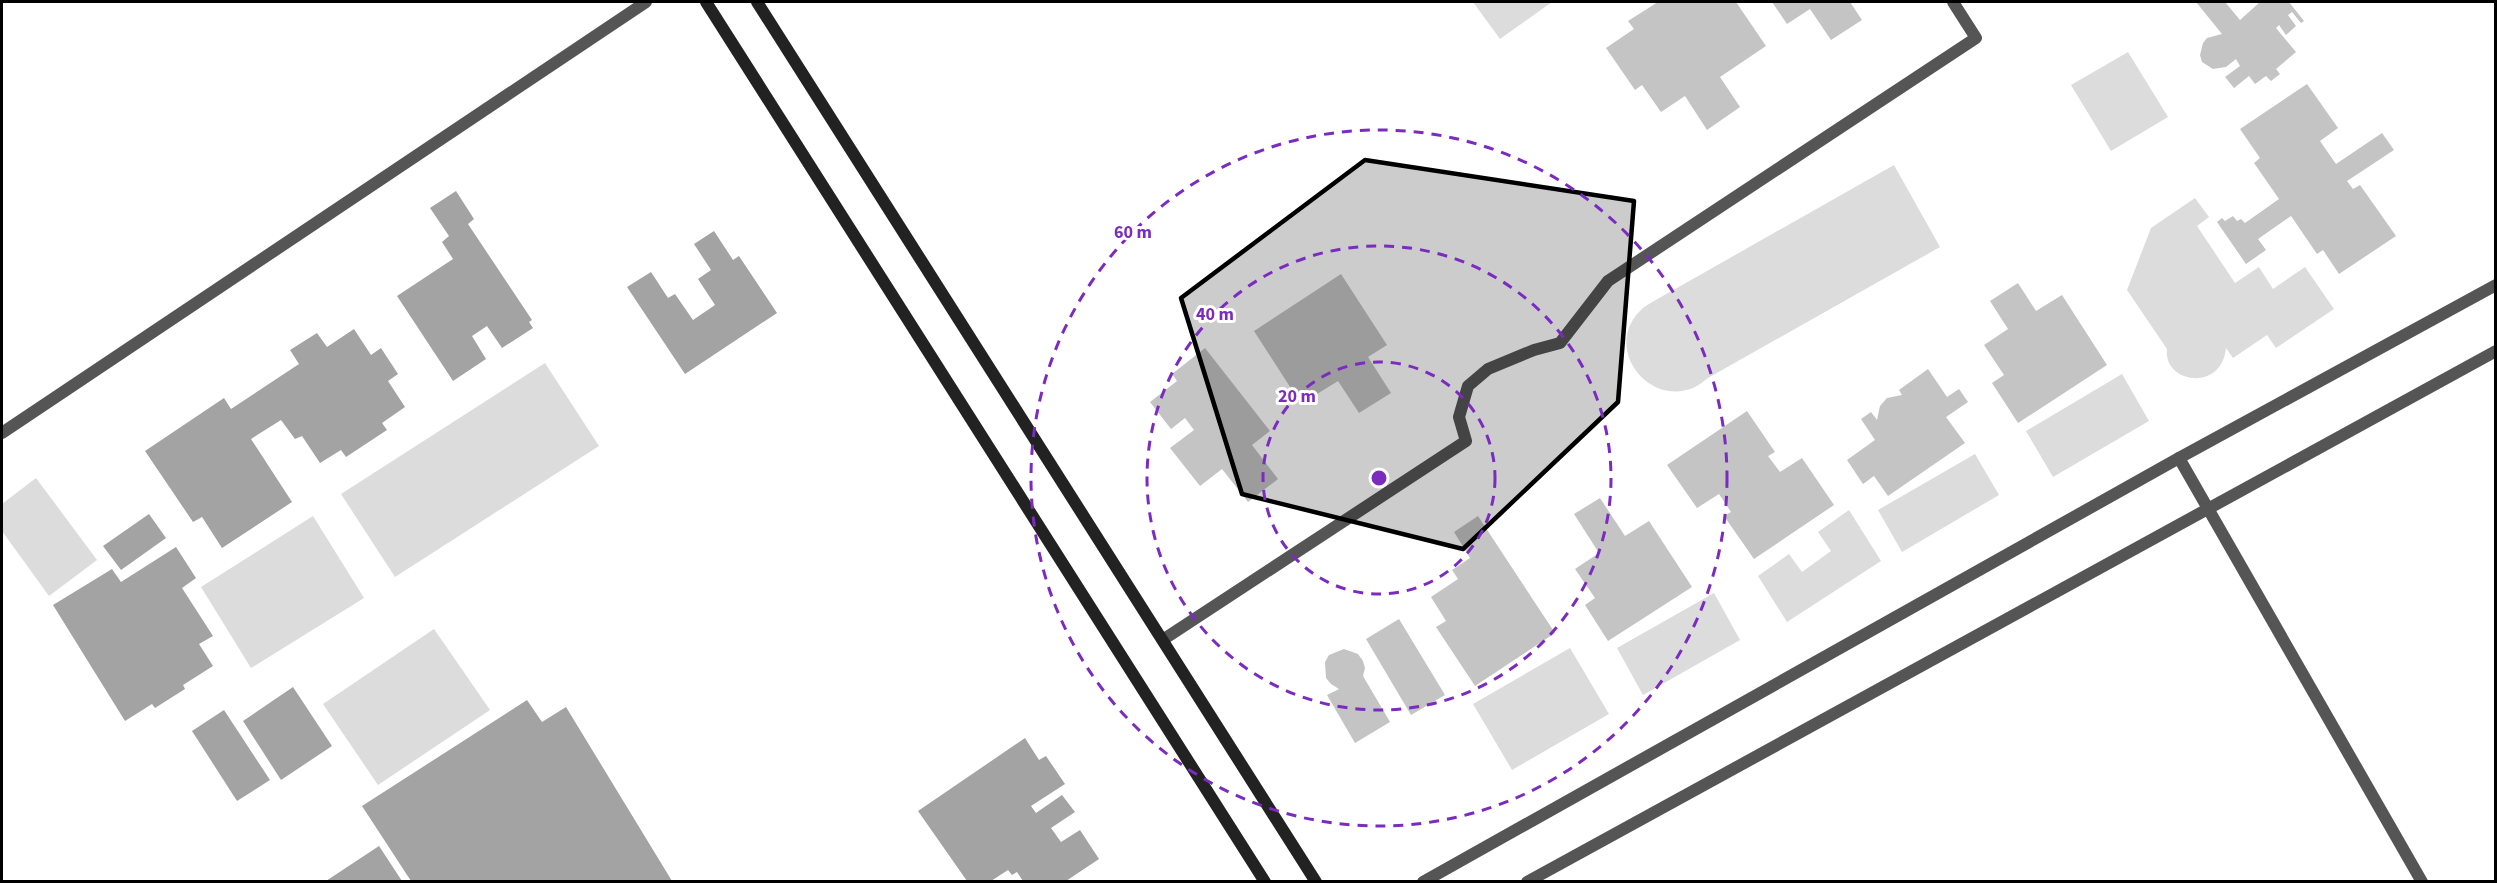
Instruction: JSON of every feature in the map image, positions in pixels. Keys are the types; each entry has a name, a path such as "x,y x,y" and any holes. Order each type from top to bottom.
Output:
{"main road":[{"path":"706,2 1265,882"},
{"path":"757,2 1164,639 1316,882"}],"street":[{"path":"2,433 646,2"},
{"path":"1164,639 1466,441 1459,417 1468,386 1488,369 1534,350 1560,343 1608,281 1976,38 1953,2"},
{"path":"1423,882 2179,458 2496,285"},
{"path":"1527,882 2496,351"},
{"path":"2179,458 2422,882"}],"highlighted area":[{"path":"1365,160 1634,201 1618,402 1463,549 1242,494 1181,298"}],"shaded area":[{"path":"1473,2 1552,2 1500,39"},
{"path":"2128,52 2168,117 2111,151 2071,85"},
{"path":"1894,165 1940,247 1693,388 1676,391 1661,389 1647,382 1636,371 1629,357 1626,342 1629,327 1644,307"},
{"path":"456,191 474,219 468,224 532,320 529,322 533,328 502,348 487,326 472,336 486,359 453,381 397,296 453,259 442,242 449,236 430,208"},
{"path":"2195,198 2209,217 2197,226 2235,283 2259,267 2273,289 2305,267 2334,309 2276,348 2267,335 2233,358 2226,348 2222,362 2215,372 2205,377 2194,378 2183,376 2174,370 2168,361 2167,349 2127,290 2151,228"},
{"path":"714,231 733,260 739,256 777,313 685,374 627,287 651,272 668,298 675,294 693,320 715,305 698,279 711,270 694,244"},
{"path":"354,329 371,355 381,348 398,374 388,381 405,407 382,423 387,430 346,457 341,450 320,463 302,436 295,439 281,420 251,439 292,502 222,548 202,517 193,522 145,451 224,398 231,409 299,364 290,350 317,333 327,347"},
{"path":"545,363 599,446 395,577 341,494"},
{"path":"2122,374 2149,421 2053,477 2026,431"},
{"path":"1975,454 1999,495 1902,552 1878,510"},
{"path":"36,478 97,560 49,596 2,531 2,504"},
{"path":"1849,510 1881,561 1787,622 1758,576 1789,554 1802,572 1831,551 1818,532"},
{"path":"149,514 166,538 121,570 103,546"},
{"path":"313,516 364,598 251,668 201,587"},
{"path":"176,547 196,578 182,588 213,636 199,644 213,666 183,685 185,689 155,708 152,704 125,721 53,605 112,569 121,582"},
{"path":"1714,593 1740,640 1643,695 1617,648"},
{"path":"434,629 490,710 378,785 323,704"},
{"path":"1570,648 1609,714 1512,770 1473,704"},
{"path":"293,687 332,746 281,780 243,721"},
{"path":"527,700 542,722 566,707 672,881 411,881 362,806"},
{"path":"224,710 270,780 237,801 192,731"},
{"path":"1025,738 1039,760 1046,756 1065,784 1031,806 1036,813 1062,795 1075,812 1051,828 1061,842 1080,830 1099,859 1066,881 1023,881 1017,872 1012,875 1008,870 991,881 967,881 918,811"},
{"path":"379,846 402,881 326,881"}],"building":[{"path":"1658,2 1736,2 1766,46 1720,77 1740,107 1707,130 1685,96 1661,112 1642,85 1635,90 1606,48 1634,29 1628,21"},
{"path":"1772,2 1850,2 1862,20 1831,40 1810,9 1787,24"},
{"path":"2196,2 2225,2 2240,20 2260,2 2289,2 2304,21 2301,23 2292,12 2288,15 2296,26 2286,35 2279,25 2276,28 2296,52 2276,69 2280,74 2271,81 2266,76 2255,84 2249,76 2234,88 2225,77 2240,66 2236,59 2226,67 2213,69 2202,62 2200,55 2203,43 2207,38 2222,34"},
{"path":"2307,84 2338,128 2320,141 2336,164 2382,133 2394,150 2347,181 2353,189 2360,185 2396,236 2339,274 2323,250 2317,254 2291,216 2258,239 2266,250 2246,264 2217,222 2222,218 2225,221 2233,216 2237,221 2241,219 2245,223 2279,199 2254,163 2260,158 2240,129"},
{"path":"1341,274 1387,345 1368,357 1391,393 1359,413 1338,381 1301,404 1254,331"},
{"path":"2018,283 2036,311 2062,295 2107,365 2018,423 1992,383 2004,375 1984,345 2008,329 1990,301"},
{"path":"1205,348 1270,431 1252,445 1278,479 1248,502 1222,469 1200,486 1170,448 1194,430 1185,418 1171,429 1150,402 1177,381 1172,374"},
{"path":"1928,369 1947,397 1959,389 1968,402 1946,417 1965,443 1888,496 1874,476 1863,484 1847,460 1875,440 1861,419 1871,412 1877,420 1880,406 1887,398 1902,395 1899,390"},
{"path":"1747,411 1775,452 1768,456 1780,472 1802,458 1834,505 1754,559 1724,516 1731,512 1719,494 1697,508 1667,465"},
{"path":"1600,498 1625,536 1649,521 1692,587 1608,641 1585,605 1595,598 1575,569 1599,553 1574,514"},
{"path":"1478,516 1555,633 1475,686 1436,627 1446,621 1431,597 1458,579 1452,570 1470,558 1454,532"},
{"path":"1399,619 1445,695 1411,715 1366,639"},
{"path":"1344,649 1358,654 1363,661 1365,668 1363,676 1390,722 1355,743 1327,695 1339,689 1326,678 1325,662 1329,655"}]}
